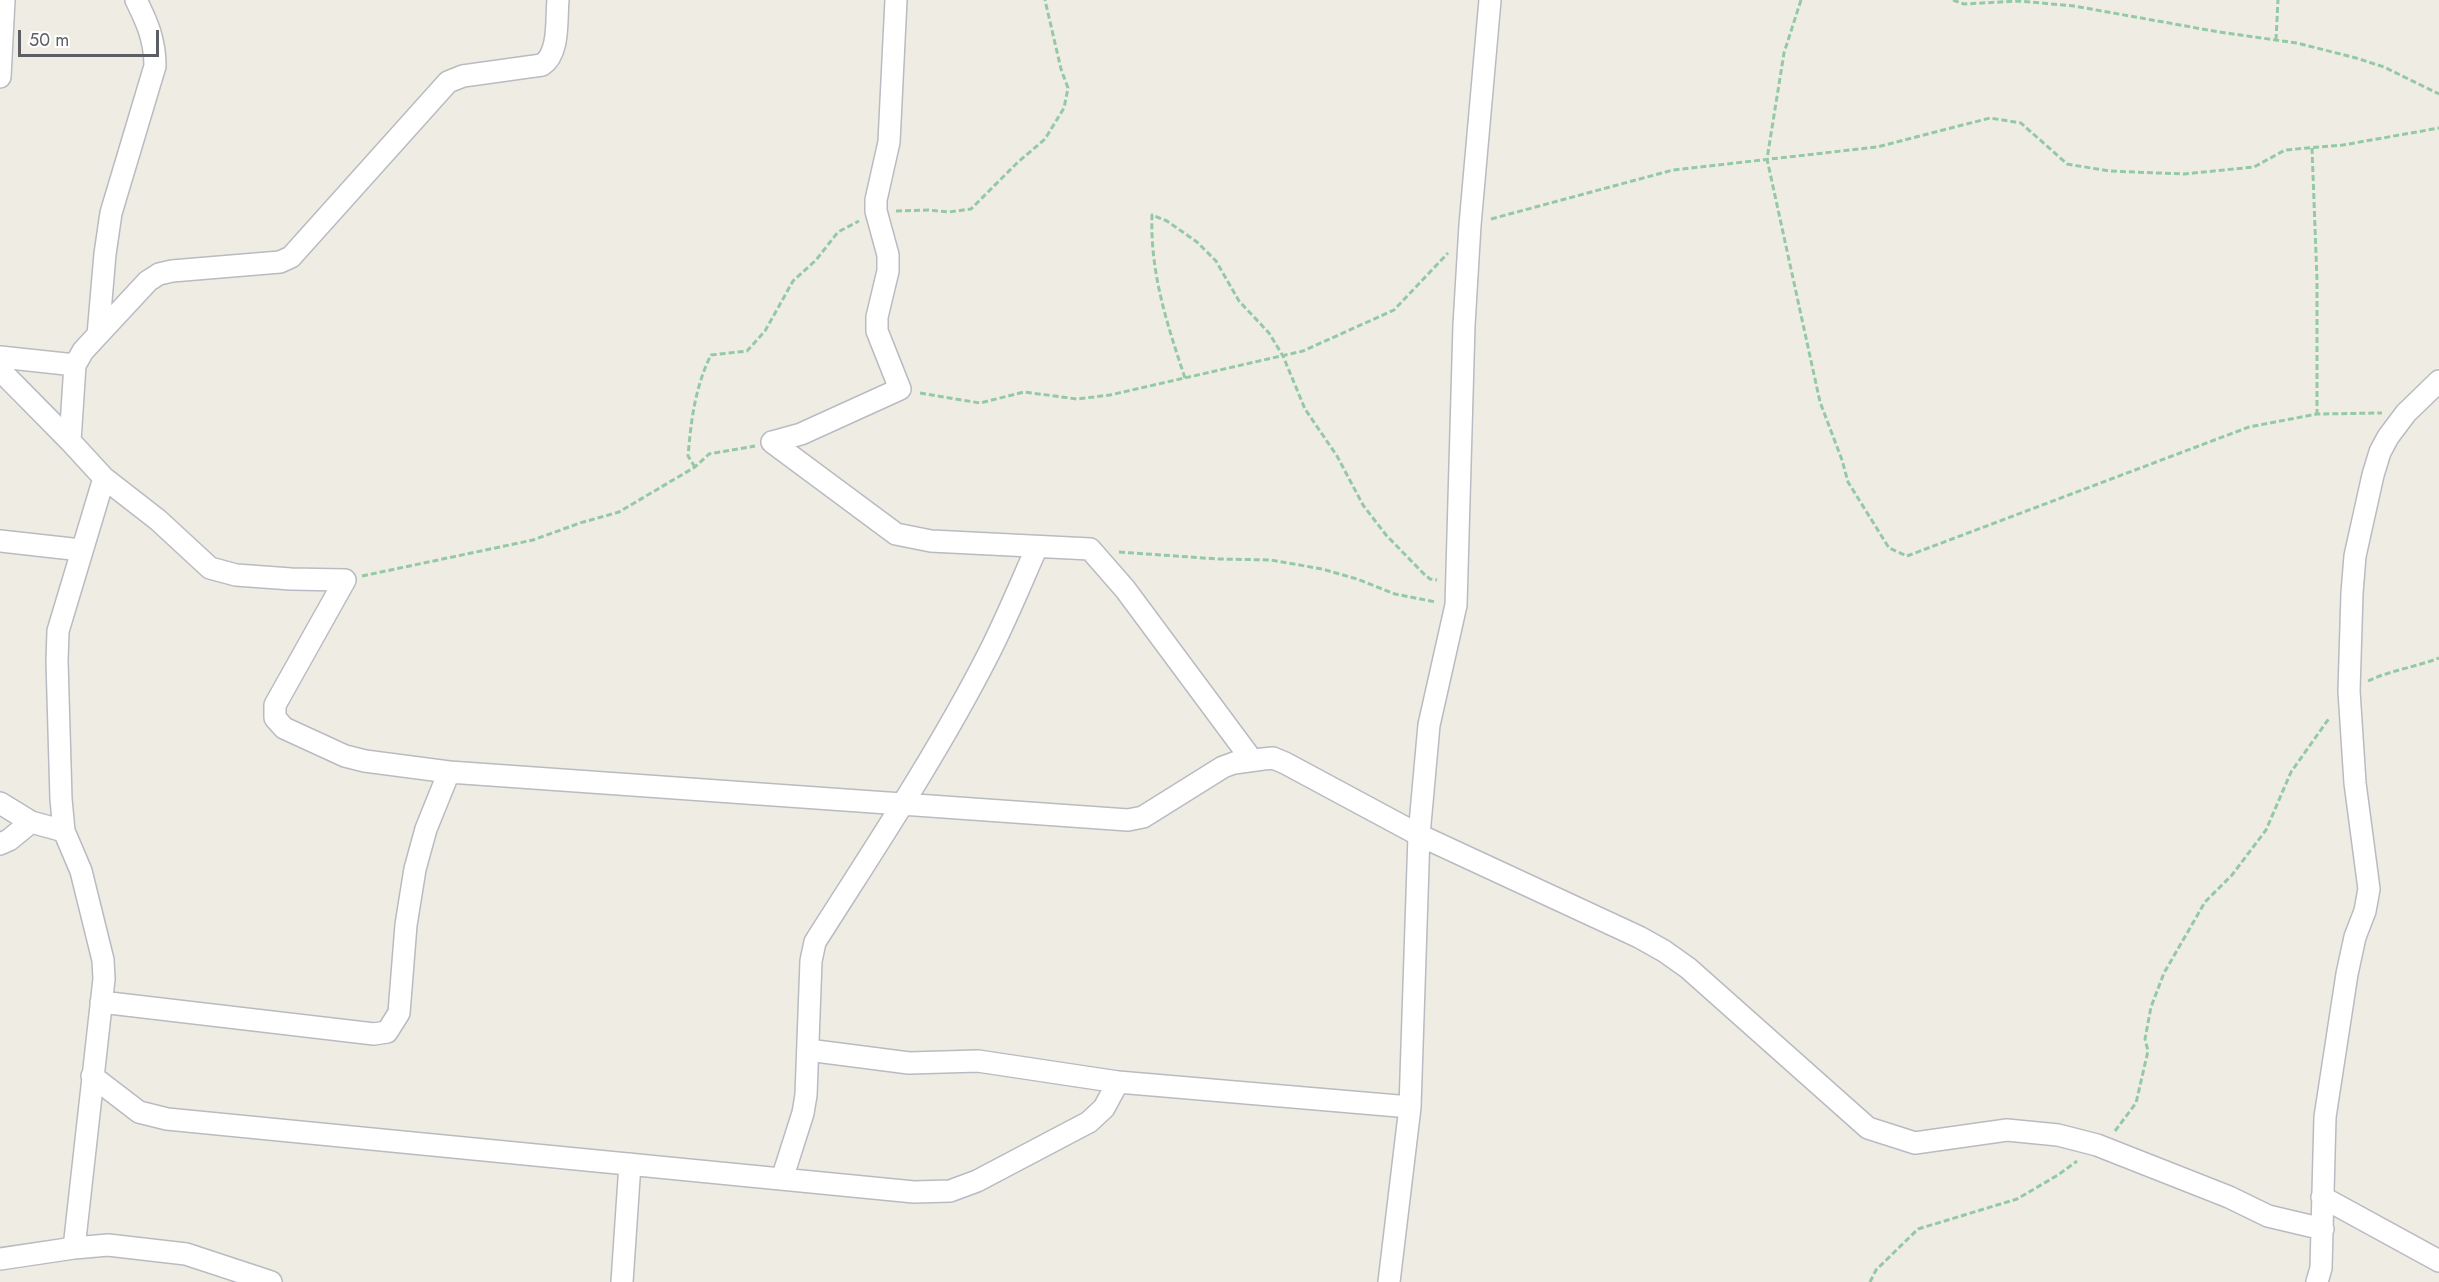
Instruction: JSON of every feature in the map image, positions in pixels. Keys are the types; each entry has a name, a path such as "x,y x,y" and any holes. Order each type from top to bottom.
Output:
{"street":[{"path":"0,77 4,0"},
{"path":"98,335 111,213 155,66 151,29 136,0"},
{"path":"70,441 75,365 83,351 148,281 159,274 172,271 280,262 291,256 448,82 463,76 542,66 549,60 553,51 558,0"},
{"path":"772,442 801,434 900,389 877,331 877,316 888,271 888,255 876,211 876,200 889,142 896,0"},
{"path":"1389,1282 1410,1107 1419,836 1430,725 1456,595 1464,325 1470,225 1490,0"},
{"path":"0,357 75,365"},
{"path":"0,370 104,478 158,520 210,568 236,575 345,580 275,705 275,718 284,728 345,756 365,761 449,772 1128,820 1143,817 1223,767 1251,760 1274,758 1419,836 1639,937 1664,951 1688,968 1868,1128 1915,1143 2019,1131 2058,1134 2097,1145 2229,1197 2268,1216 2323,1229"},
{"path":"2317,1282 2321,1268 2323,1229 2325,1117 2349,965 2355,937 2366,911 2369,889 2355,783 2349,691 2352,593 2357,546 2380,452 2406,413 2439,381"},
{"path":"772,442 896,534 931,541 1090,549 1125,589 1251,760"},
{"path":"74,1248 104,979 103,960 81,871 64,831 57,687 58,631 104,478"},
{"path":"0,541 81,550"},
{"path":"782,1179 803,1113 806,1095 811,961 815,942 902,804 988,654 1037,547"},
{"path":"101,1002 374,1034 387,1032 399,1013 406,925 415,869 426,829 449,772"},
{"path":"0,803 31,822 64,831"},
{"path":"0,844 9,840 31,822"},
{"path":"808,1050 909,1063 978,1061 1118,1082 1410,1107"},
{"path":"92,1076 139,1112 153,1117 914,1192 950,1191 977,1181 1089,1122 1104,1108 1118,1082"},
{"path":"622,1282 630,1164"},
{"path":"2322,1197 2439,1261"},
{"path":"0,1259 108,1245 186,1254 271,1282"}],"path":[{"path":"1801,0 1784,53 1767,159 1820,402 1848,482 1890,548 1907,556 2249,427 2317,414 2406,413"},
{"path":"1953,0 1964,4 2019,1 2074,6 2276,40 2356,58 2384,67 2439,94"},
{"path":"2276,40 2278,0"},
{"path":"1470,225 1673,170 1878,147 1990,118 2021,123 2067,164 2109,171 2184,174 2254,167 2285,150 2343,145 2439,128"},
{"path":"2312,148 2317,280 2317,414"},
{"path":"1185,378 1160,301 1151,246 1152,215 1167,221 1197,242 1216,261 1239,301 1269,333 1283,356 1305,409 1336,456 1363,505 1386,535 1430,579 1456,595"},
{"path":"900,389 980,404 1024,392 1077,399 1110,395 1303,351 1394,310 1450,250"},
{"path":"345,580 429,560 492,550 533,540 619,512 695,467 709,454 772,442"},
{"path":"1090,549 1218,559 1271,560 1322,569 1357,579 1395,594 1456,595"},
{"path":"1870,1282 1876,1270 1918,1229 2017,1199 2058,1175 2113,1134 2136,1103 2148,1051 2145,1039 2151,1007 2164,973 2205,902 2232,875 2266,830 2290,772 2349,691 2383,674 2439,658"}]}
